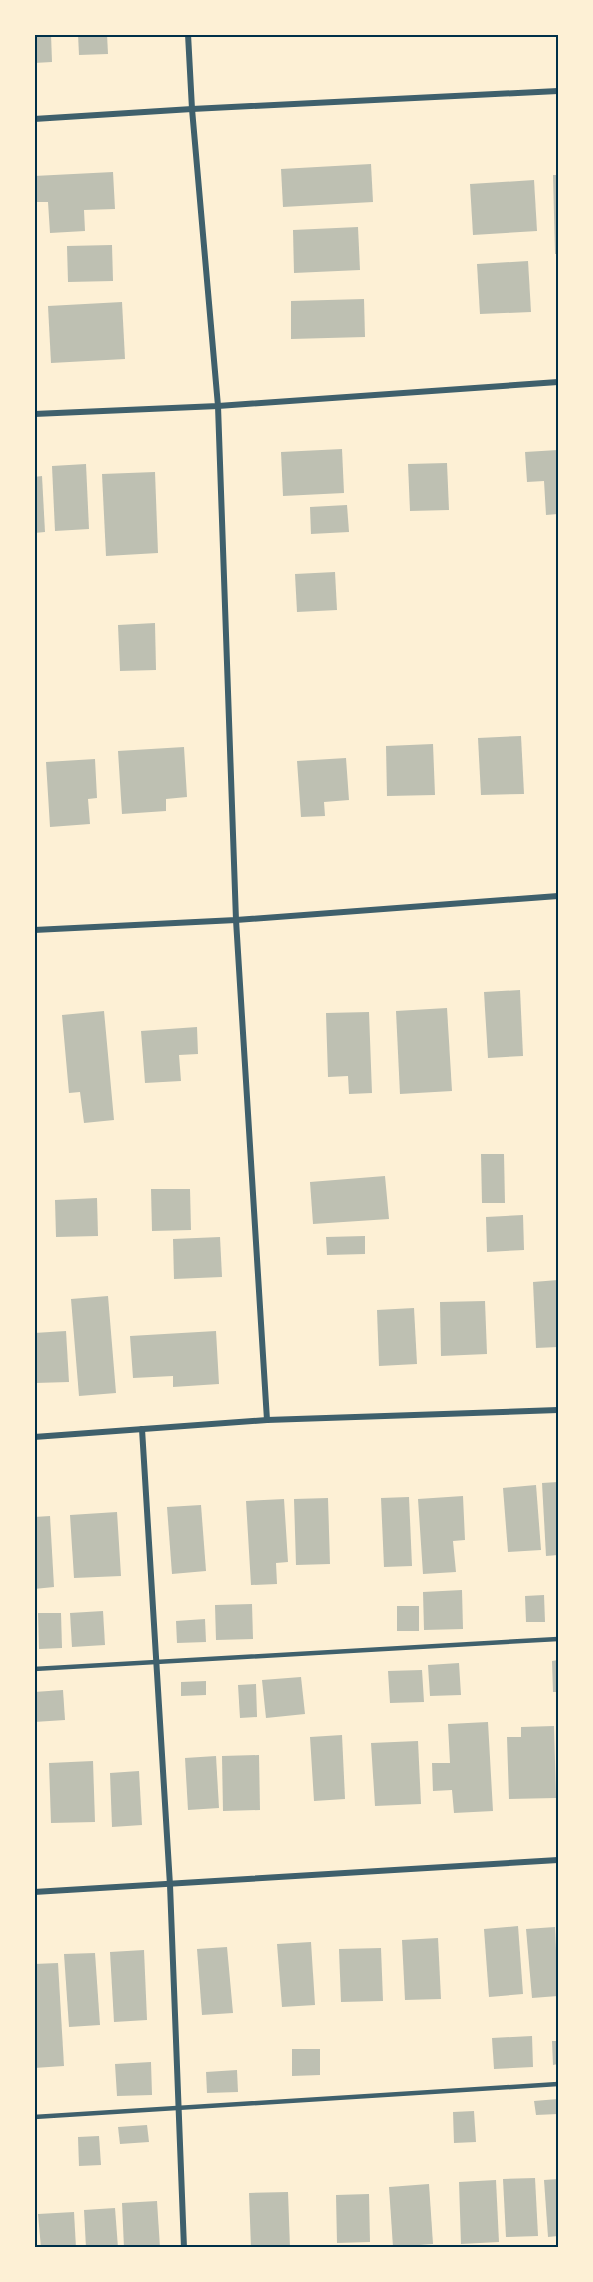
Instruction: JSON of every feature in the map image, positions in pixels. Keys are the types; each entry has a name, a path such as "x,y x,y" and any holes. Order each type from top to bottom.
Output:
{"street":[{"path":"188,34 192,109 218,406 236,920 267,1420"},
{"path":"34,119 558,91"},
{"path":"34,414 218,406 558,382"},
{"path":"34,930 236,920 558,896"},
{"path":"34,1437 267,1420 558,1410"},
{"path":"142,1429 170,1885 184,2247"},
{"path":"34,1892 558,1860"}],"lane":[{"path":"34,1669 558,1639"},
{"path":"34,2117 558,2084"}],"building":[{"path":"34,34 51,34 52,62 34,63"},
{"path":"78,34 107,34 108,54 79,55"},
{"path":"310,34 334,34 334,36 310,37"},
{"path":"371,164 373,202 283,207 281,169"},
{"path":"113,172 115,209 84,210 85,231 50,233 48,202 34,202 34,176"},
{"path":"553,175 558,175 558,254 555,254"},
{"path":"534,180 537,231 473,235 470,184"},
{"path":"358,227 360,270 294,273 293,230"},
{"path":"112,245 113,281 68,282 67,246"},
{"path":"528,261 531,312 480,314 477,264"},
{"path":"364,299 365,337 291,339 291,301"},
{"path":"122,302 125,359 51,363 48,306"},
{"path":"342,449 344,493 283,496 281,452"},
{"path":"558,450 558,514 546,515 544,481 527,482 525,452"},
{"path":"447,463 449,510 410,511 408,464"},
{"path":"86,464 89,529 55,531 52,466"},
{"path":"155,472 158,553 106,556 102,474"},
{"path":"42,476 45,532 34,533 34,477"},
{"path":"347,505 349,532 311,534 310,507"},
{"path":"335,572 337,610 297,612 295,574"},
{"path":"155,623 156,670 120,671 118,625"},
{"path":"521,736 524,794 481,795 478,738"},
{"path":"433,744 435,795 387,796 386,746"},
{"path":"184,747 187,797 166,799 166,811 122,814 118,751"},
{"path":"346,758 349,800 324,802 325,816 301,817 297,761"},
{"path":"95,759 97,798 88,799 90,824 50,827 46,762"},
{"path":"520,990 523,1056 488,1058 484,992"},
{"path":"447,1008 452,1091 400,1094 396,1011"},
{"path":"104,1011 114,1120 84,1123 80,1092 69,1093 62,1015"},
{"path":"369,1012 372,1093 349,1094 348,1076 328,1077 326,1013"},
{"path":"197,1027 198,1054 179,1055 181,1081 145,1083 141,1031"},
{"path":"481,1154 504,1154 505,1203 482,1203"},
{"path":"385,1176 389,1219 313,1224 310,1182"},
{"path":"151,1189 190,1189 191,1230 152,1231"},
{"path":"97,1198 98,1236 56,1237 55,1200"},
{"path":"523,1215 524,1250 487,1252 486,1217"},
{"path":"365,1236 365,1254 327,1255 326,1237"},
{"path":"220,1237 222,1277 174,1279 173,1239"},
{"path":"558,1280 558,1347 536,1348 533,1282"},
{"path":"108,1296 116,1393 79,1396 71,1299"},
{"path":"485,1301 487,1354 441,1356 440,1302"},
{"path":"414,1308 417,1364 379,1366 377,1310"},
{"path":"66,1331 69,1382 35,1383 34,1333"},
{"path":"216,1331 219,1384 173,1387 173,1376 133,1378 130,1336"},
{"path":"558,1482 558,1555 546,1556 542,1483"},
{"path":"536,1485 541,1550 508,1552 503,1488"},
{"path":"463,1496 465,1540 453,1541 456,1572 423,1574 418,1499"},
{"path":"409,1497 412,1566 384,1567 381,1498"},
{"path":"328,1498 330,1564 296,1565 294,1499"},
{"path":"284,1499 288,1562 276,1563 277,1584 251,1585 246,1501"},
{"path":"201,1505 206,1571 172,1574 167,1507"},
{"path":"117,1512 121,1576 74,1578 70,1515"},
{"path":"50,1516 54,1587 34,1589 34,1517"},
{"path":"462,1590 463,1629 424,1630 423,1592"},
{"path":"544,1595 545,1622 526,1622 525,1596"},
{"path":"252,1604 253,1639 216,1640 215,1605"},
{"path":"397,1606 419,1606 419,1631 397,1631"},
{"path":"103,1611 105,1645 72,1647 70,1613"},
{"path":"38,1613 61,1613 62,1648 39,1649"},
{"path":"205,1619 206,1642 177,1643 176,1621"},
{"path":"558,1660 558,1692 553,1692 552,1661"},
{"path":"459,1663 461,1695 430,1696 428,1665"},
{"path":"422,1670 424,1702 390,1703 388,1671"},
{"path":"301,1677 305,1714 266,1718 262,1680"},
{"path":"206,1681 206,1695 181,1696 181,1682"},
{"path":"256,1684 257,1717 240,1718 238,1685"},
{"path":"63,1690 65,1720 34,1722 34,1692"},
{"path":"488,1722 493,1811 454,1813 452,1790 433,1791 432,1763 450,1763 448,1724"},
{"path":"554,1726 556,1798 509,1799 507,1737 521,1737 521,1727"},
{"path":"342,1735 345,1799 314,1801 310,1737"},
{"path":"418,1741 421,1804 375,1806 371,1743"},
{"path":"259,1755 260,1810 223,1811 222,1756"},
{"path":"216,1756 219,1808 188,1810 185,1758"},
{"path":"93,1761 95,1822 51,1823 49,1763"},
{"path":"139,1771 142,1825 112,1827 110,1773"},
{"path":"518,1926 523,1994 489,1997 484,1929"},
{"path":"555,1927 558,1996 532,1998 526,1929"},
{"path":"438,1938 441,1999 405,2000 402,1940"},
{"path":"311,1942 315,2005 282,2007 277,1944"},
{"path":"227,1947 233,2013 202,2015 197,1949"},
{"path":"381,1948 383,2001 341,2002 339,1949"},
{"path":"144,1950 147,2020 114,2022 110,1952"},
{"path":"95,1953 100,2025 69,2027 64,1954"},
{"path":"58,1963 64,2066 34,2068 34,1964"},
{"path":"532,2036 533,2067 494,2069 492,2038"},
{"path":"552,2041 558,2041 558,2064 553,2065"},
{"path":"292,2049 320,2049 320,2075 292,2076"},
{"path":"151,2062 152,2095 117,2096 115,2064"},
{"path":"237,2070 238,2092 207,2093 206,2072"},
{"path":"558,2099 558,2114 536,2115 534,2101"},
{"path":"474,2111 476,2142 454,2143 453,2112"},
{"path":"147,2125 149,2142 120,2144 118,2127"},
{"path":"99,2136 101,2165 79,2166 78,2137"},
{"path":"535,2178 538,2236 506,2237 503,2179"},
{"path":"558,2179 558,2236 548,2237 544,2180"},
{"path":"496,2180 499,2242 461,2244 459,2182"},
{"path":"429,2184 433,2244 393,2247 389,2187"},
{"path":"288,2192 290,2248 251,2248 249,2193"},
{"path":"369,2194 370,2242 337,2243 336,2195"},
{"path":"157,2201 160,2248 124,2248 122,2203"},
{"path":"115,2208 118,2248 86,2248 84,2210"},
{"path":"74,2212 76,2248 41,2248 38,2214"}]}
